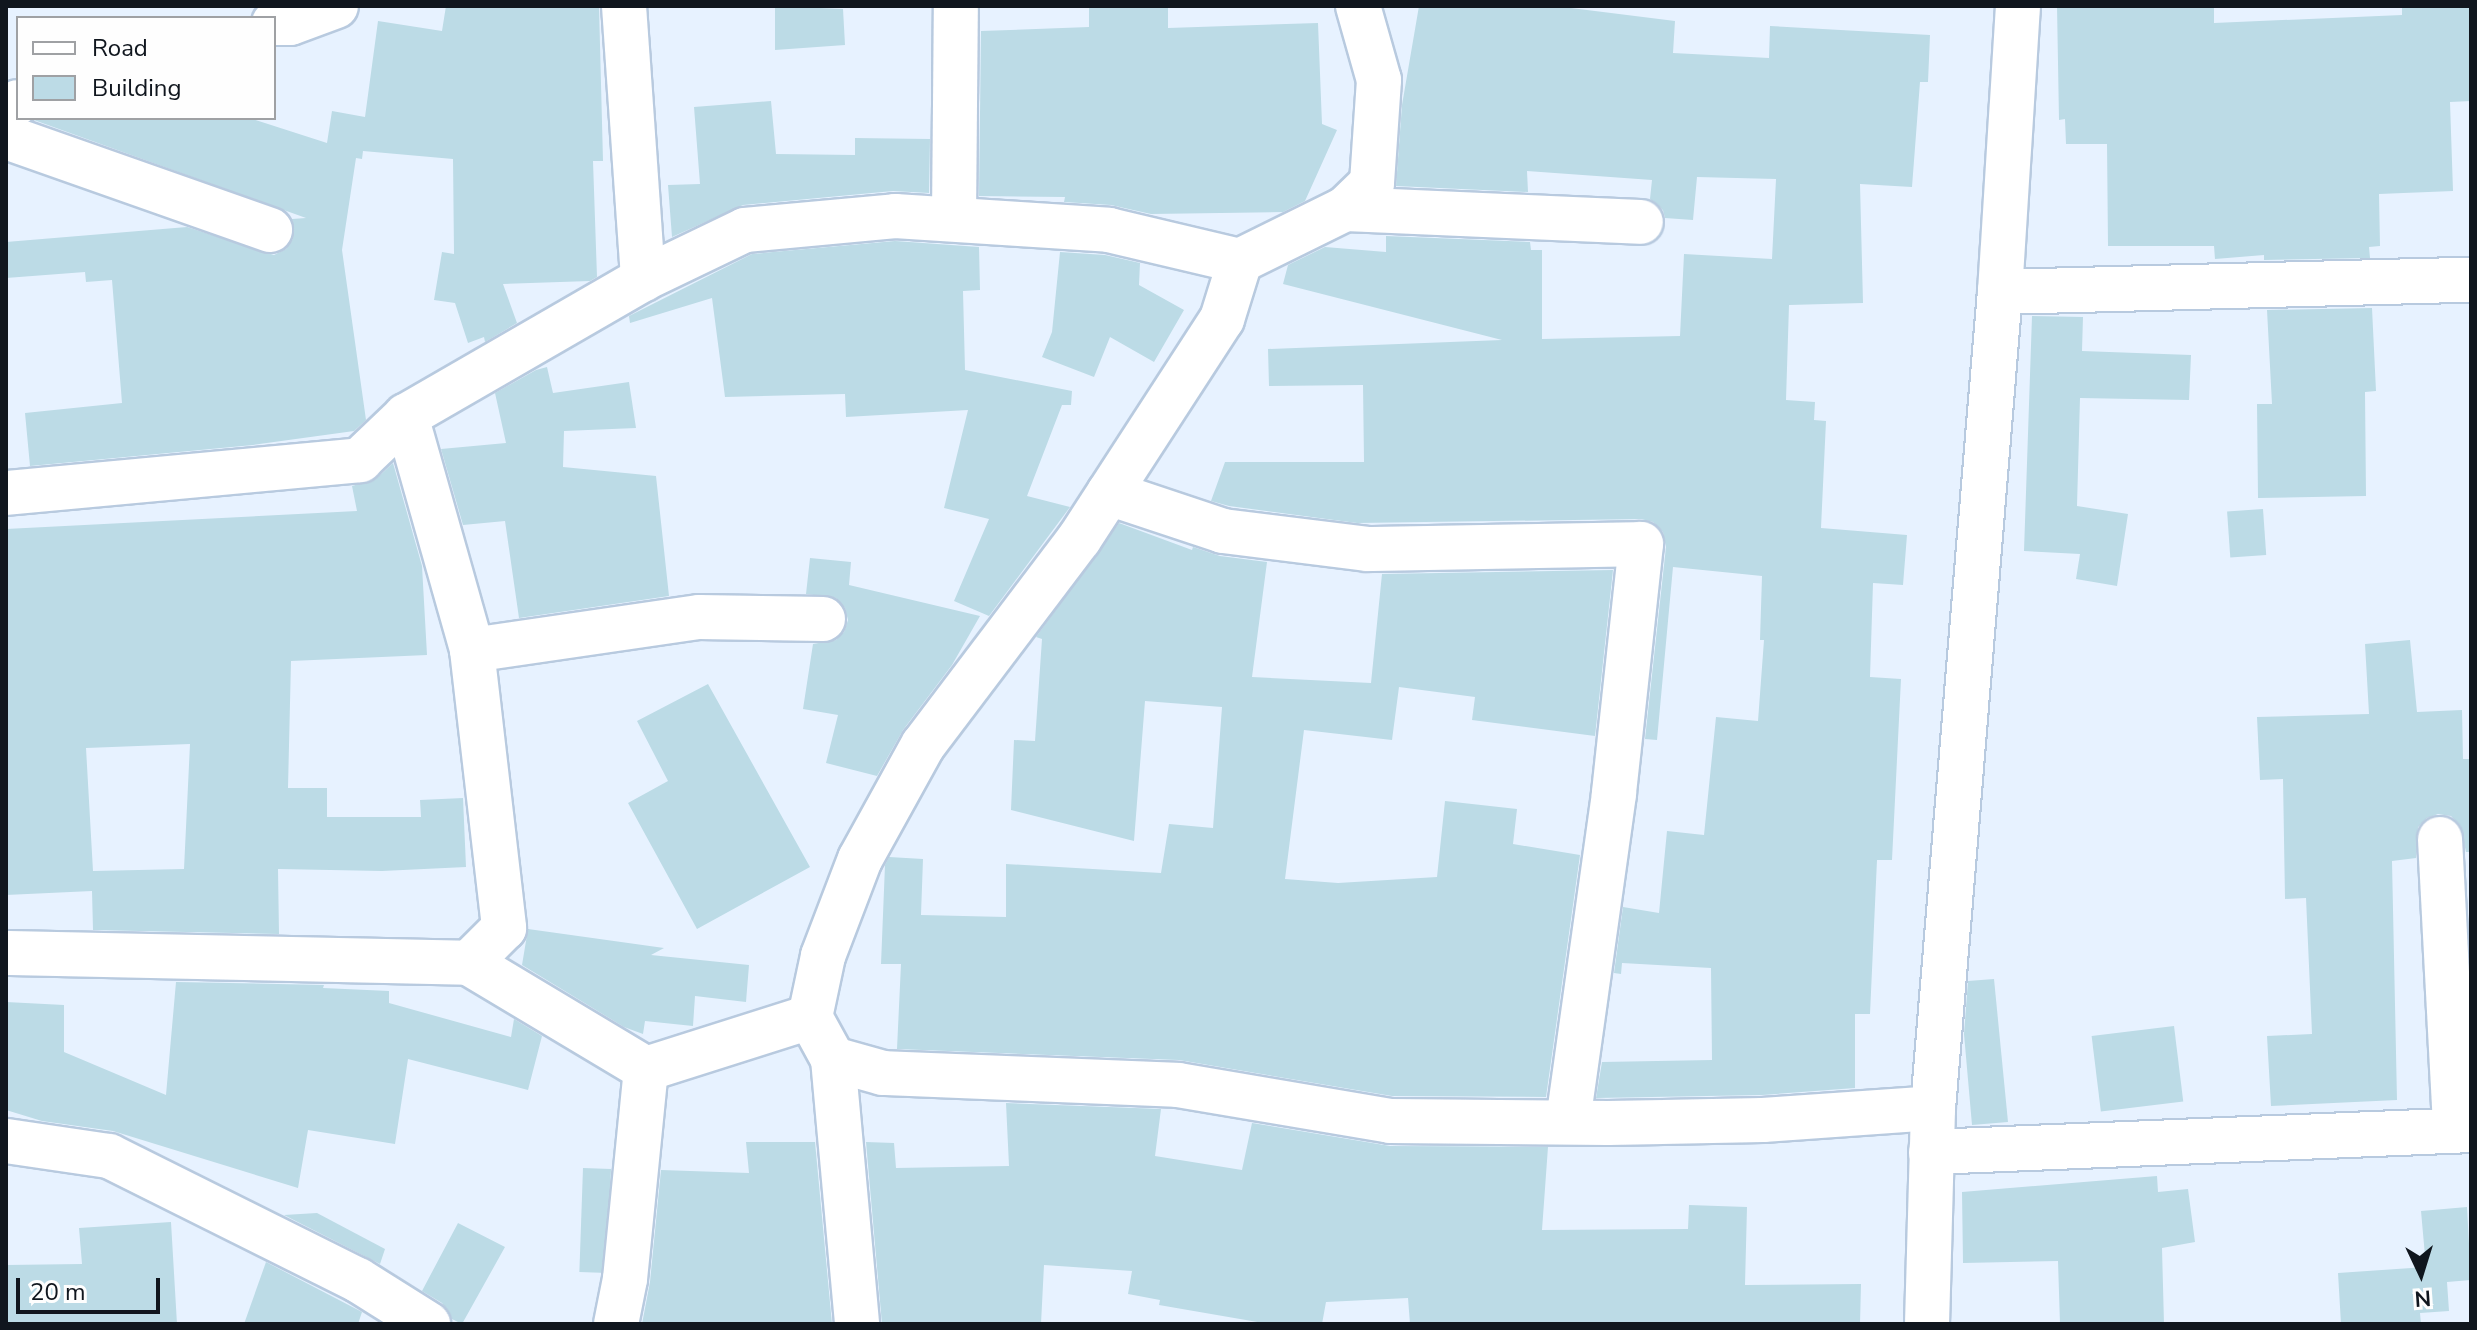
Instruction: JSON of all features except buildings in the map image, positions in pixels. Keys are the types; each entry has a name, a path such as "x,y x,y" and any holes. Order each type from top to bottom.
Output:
{"street":[{"path":"276,23 290,23 336,6"},
{"path":"624,6 643,279"},
{"path":"954,219 956,6"},
{"path":"6,493 360,460 406,416 643,279 745,230 895,216 954,219 1109,230 1240,261 1345,209 1372,183 1379,80 1358,6"},
{"path":"1927,1324 1933,1108 2000,292 2018,6"},
{"path":"6,137 270,230"},
{"path":"1345,209 1641,222"},
{"path":"857,1324 833,1059 810,1017 823,956 860,859 923,745 1079,539 1222,319 1240,261"},
{"path":"2000,292 2471,280"},
{"path":"406,416 472,650 504,928 469,963"},
{"path":"1109,493 1223,531 1367,549 1641,544 1614,794 1568,1121"},
{"path":"472,650 699,617 823,619"},
{"path":"1931,1152 2463,1130 2440,839"},
{"path":"6,953 469,963 646,1069 810,1017"},
{"path":"833,1059 883,1073 1178,1085 1390,1121 1763,1120 1933,1108"},
{"path":"616,1324 625,1279 646,1069"},
{"path":"6,1141 109,1156 358,1280 428,1324"}]}
